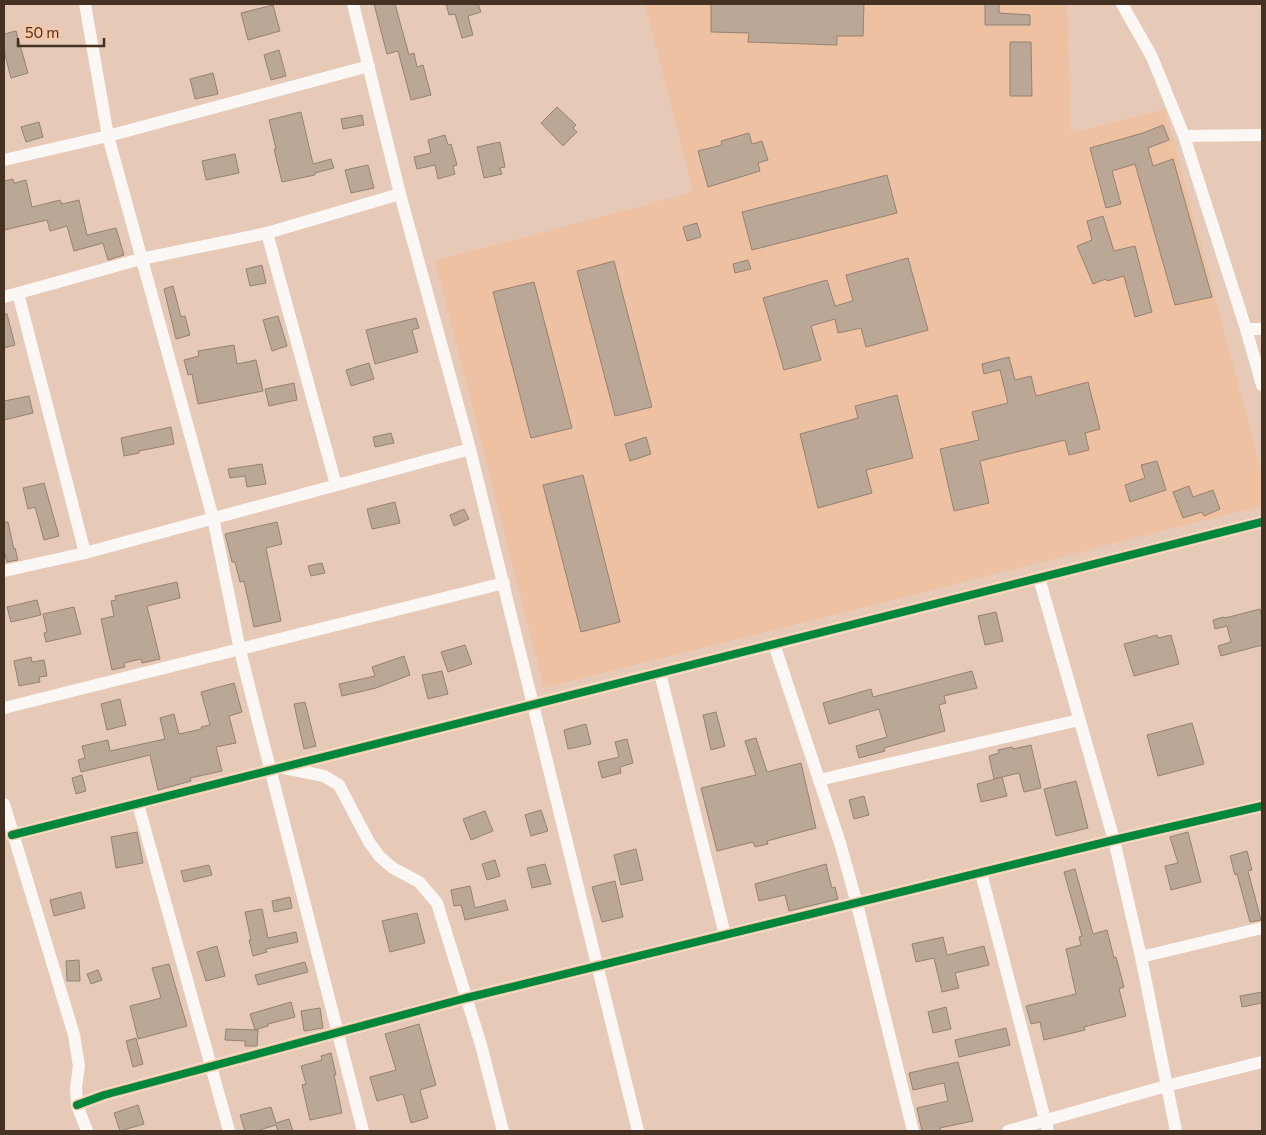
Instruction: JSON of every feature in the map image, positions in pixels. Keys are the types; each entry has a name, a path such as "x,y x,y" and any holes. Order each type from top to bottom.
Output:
{"street":[{"path":"84,4 108,136 213,518 240,650 276,769 337,1032 363,1131"},
{"path":"353,4 400,194 470,449 504,582 638,1131"},
{"path":"1122,4 1152,57 1184,136 1262,384"},
{"path":"4,160 108,136 369,66"},
{"path":"1184,136 1262,135"},
{"path":"4,297 141,259 267,233 400,194"},
{"path":"267,233 336,485"},
{"path":"18,294 85,553"},
{"path":"1246,329 1262,329"},
{"path":"4,571 85,553 470,449"},
{"path":"12,835 1262,522"},
{"path":"1038,578 1114,840 1141,957 1176,1131"},
{"path":"4,708 504,582"},
{"path":"774,644 840,843 913,1131"},
{"path":"660,673 725,935"},
{"path":"819,780 1079,720"},
{"path":"276,769 324,776 339,785 369,842 380,857 393,868 419,882 437,902 481,1045 503,1131"},
{"path":"4,804 74,1035 78,1066 77,1106 87,1131"},
{"path":"138,804 229,1131"},
{"path":"77,1106 104,1095 466,998 1114,840 1262,806"},
{"path":"981,873 1047,1126"},
{"path":"1141,957 1262,928"},
{"path":"1008,1131 1047,1126 1166,1086 1262,1062"}],"shaded area":[{"path":"645,4 1067,4 1071,133 1165,109 1262,474 1262,506 544,688 435,261 693,192"}],"building":[{"path":"374,4 395,4 409,55 414,53 417,67 423,65 431,95 411,100 398,51 387,54"},
{"path":"446,4 478,4 481,12 468,16 473,35 462,38 455,14 449,15"},
{"path":"711,4 864,4 863,36 837,36 837,45 748,42 749,33 711,32"},
{"path":"985,4 999,4 999,13 1030,15 1030,25 985,25"},
{"path":"273,5 280,31 248,40 241,13"},
{"path":"16,31 28,73 11,78 4,51 4,34"},
{"path":"1010,42 1031,42 1032,96 1010,96"},
{"path":"279,50 286,76 271,80 264,55"},
{"path":"213,73 218,94 195,99 190,79"},
{"path":"557,107 576,125 573,128 577,132 563,146 541,123"},
{"path":"301,112 313,164 331,159 334,168 315,173 315,175 282,182 269,120"},
{"path":"362,115 364,125 343,129 341,119"},
{"path":"39,122 43,137 26,142 21,127"},
{"path":"1163,125 1169,140 1148,148 1153,166 1173,159 1212,297 1175,305 1135,164 1112,171 1121,204 1106,208 1090,148 1143,133"},
{"path":"749,133 752,144 762,141 768,160 758,163 760,171 708,187 698,151 722,145 721,141"},
{"path":"445,135 448,145 451,144 457,165 453,166 455,174 438,179 435,165 417,169 414,157 431,153 428,140"},
{"path":"500,142 505,167 500,168 502,174 484,178 477,147"},
{"path":"235,154 239,173 206,180 202,161"},
{"path":"368,165 374,188 351,193 345,170"},
{"path":"887,175 897,213 752,250 742,212"},
{"path":"13,179 14,183 26,180 32,207 60,200 62,204 79,200 87,235 116,228 124,255 108,260 103,243 74,251 67,226 50,231 47,220 4,230 4,181"},
{"path":"1103,216 1114,251 1135,246 1152,312 1135,317 1124,276 1107,281 1106,279 1093,284 1077,246 1092,240 1087,221"},
{"path":"697,223 701,237 687,241 683,227"},
{"path":"908,258 928,330 866,347 861,328 838,333 835,319 811,326 821,360 784,370 763,298 827,280 835,306 853,301 846,275"},
{"path":"748,260 751,269 735,273 733,264"},
{"path":"614,261 652,407 615,416 577,271"},
{"path":"262,265 266,283 250,286 246,269"},
{"path":"534,282 572,428 531,438 493,292"},
{"path":"173,286 181,317 185,316 190,335 176,339 164,289"},
{"path":"4,314 7,314 15,345 4,348"},
{"path":"278,316 287,346 272,351 263,320"},
{"path":"416,318 419,328 412,330 418,352 375,364 366,330"},
{"path":"234,345 237,364 256,360 263,391 198,404 192,374 188,375 184,360 199,356 198,351"},
{"path":"1009,357 1015,380 1031,376 1036,396 1088,382 1100,429 1085,433 1089,450 1069,455 1065,440 980,461 989,503 954,511 940,449 979,440 972,412 1008,403 1000,370 984,374 982,364"},
{"path":"369,363 374,379 351,386 346,370"},
{"path":"294,383 297,400 269,406 265,389"},
{"path":"897,395 913,458 866,470 872,493 818,508 800,434 858,418 855,406"},
{"path":"29,396 33,413 4,420 4,401"},
{"path":"171,427 174,444 124,456 121,438"},
{"path":"391,433 394,443 375,447 373,437"},
{"path":"646,437 651,454 630,461 625,444"},
{"path":"1157,461 1166,490 1130,502 1125,485 1145,478 1141,465"},
{"path":"262,464 266,484 247,487 245,476 230,478 228,469"},
{"path":"583,475 620,622 581,632 543,485"},
{"path":"44,483 59,536 44,540 35,507 28,509 23,488"},
{"path":"1189,486 1193,497 1213,490 1220,509 1204,516 1202,512 1183,518 1173,492"},
{"path":"395,502 400,523 372,529 367,509"},
{"path":"464,509 469,519 454,526 450,515"},
{"path":"4,522 8,522 18,560 7,562 4,551"},
{"path":"277,522 282,544 266,548 281,621 254,627 244,581 240,582 235,562 232,562 225,534"},
{"path":"322,563 325,573 311,576 308,566"},
{"path":"177,582 180,598 147,606 160,659 142,663 141,659 124,663 125,667 112,670 101,619 114,616 111,601 116,600 115,596"},
{"path":"37,600 41,615 11,622 7,607"},
{"path":"74,607 81,634 46,642 44,633 47,632 43,614"},
{"path":"1260,609 1262,645 1221,656 1218,646 1231,642 1227,626 1215,629 1213,620"},
{"path":"996,612 1003,641 985,645 978,616"},
{"path":"1157,635 1158,638 1171,635 1179,664 1134,676 1124,644"},
{"path":"465,645 472,664 448,672 441,652"},
{"path":"404,656 410,675 376,688 342,696 339,684 375,676 372,667"},
{"path":"31,657 32,662 44,660 47,676 39,677 40,682 19,686 14,661"},
{"path":"442,671 448,694 428,699 422,675"},
{"path":"972,671 977,688 944,696 946,703 939,705 945,731 884,748 885,751 859,758 856,746 887,737 879,709 829,724 823,703 871,689 873,697"},
{"path":"234,683 242,712 229,716 236,743 216,747 222,771 190,778 191,781 158,790 150,755 81,772 78,760 85,758 82,746 108,740 110,751 165,739 160,718 174,714 179,734 202,729 201,727 210,725 201,692"},
{"path":"120,699 126,725 107,730 101,704"},
{"path":"305,702 316,746 304,749 294,704"},
{"path":"716,712 725,746 711,750 703,715"},
{"path":"1192,723 1204,764 1158,776 1147,735"},
{"path":"586,724 591,744 568,749 564,730"},
{"path":"756,738 767,772 801,763 816,828 767,841 768,844 755,847 753,842 717,851 701,788 756,775 745,741"},
{"path":"627,739 633,763 620,767 621,773 602,778 598,762 619,757 615,742"},
{"path":"1031,745 1041,788 1024,792 1019,773 994,779 989,756 999,753 998,750"},
{"path":"82,775 86,791 76,794 72,778"},
{"path":"1002,777 1007,796 981,802 977,784"},
{"path":"1076,781 1088,828 1056,836 1044,789"},
{"path":"864,796 869,815 854,819 849,800"},
{"path":"541,810 548,831 531,836 525,815"},
{"path":"485,811 493,831 471,840 463,819"},
{"path":"137,832 143,863 116,868 111,837"},
{"path":"1188,832 1201,882 1171,890 1165,866 1178,863 1170,837"},
{"path":"636,849 643,880 621,885 614,855"},
{"path":"1247,851 1252,870 1248,871 1261,920 1250,922 1230,856"},
{"path":"495,860 500,876 487,880 482,864"},
{"path":"545,864 551,884 532,888 527,868"},
{"path":"826,864 832,888 835,887 838,899 789,911 785,895 759,901 755,884"},
{"path":"209,865 212,875 184,882 181,871"},
{"path":"1075,869 1093,934 1107,930 1124,987 1119,989 1126,1016 1084,1027 1085,1030 1044,1040 1040,1022 1031,1024 1026,1006 1076,994 1066,949 1081,945 1079,937 1082,936 1064,872"},
{"path":"615,881 623,917 602,922 592,887"},
{"path":"470,886 475,908 505,900 508,910 465,920 461,905 454,906 451,890"},
{"path":"81,892 85,908 54,916 50,900"},
{"path":"290,897 292,908 274,912 272,901"},
{"path":"262,909 268,938 296,932 298,942 266,949 267,952 253,956 245,912"},
{"path":"417,913 425,943 390,952 382,921"},
{"path":"943,937 947,955 984,946 989,965 955,973 959,988 942,992 934,958 916,962 912,944"},
{"path":"217,946 225,976 206,981 197,952"},
{"path":"79,960 80,981 67,981 66,961"},
{"path":"305,962 308,972 258,985 255,975"},
{"path":"169,964 187,1026 138,1039 130,1006 161,998 152,968"},
{"path":"98,970 102,980 91,984 87,974"},
{"path":"1262,992 1262,1003 1242,1007 1240,996"},
{"path":"291,1002 295,1017 268,1024 268,1026 255,1030 250,1014"},
{"path":"946,1007 951,1029 933,1033 928,1012"},
{"path":"320,1008 323,1028 304,1031 301,1011"},
{"path":"419,1024 436,1085 420,1090 428,1118 411,1123 403,1094 377,1101 370,1077 396,1070 385,1034"},
{"path":"1006,1028 1010,1045 959,1057 955,1040"},
{"path":"226,1029 258,1030 257,1046 245,1046 245,1041 225,1040"},
{"path":"136,1038 143,1064 133,1067 126,1041"},
{"path":"331,1053 342,1113 310,1120 302,1085 306,1084 301,1066 322,1060 321,1056"},
{"path":"958,1062 973,1121 940,1128 941,1131 922,1131 917,1108 948,1101 944,1083 913,1090 909,1073"},
{"path":"138,1105 144,1124 120,1131 114,1113"},
{"path":"271,1107 276,1123 289,1119 293,1131 278,1131 276,1125 256,1131 245,1131 240,1115"}],"cycle path":[{"path":"12,835 1262,522"},
{"path":"77,1105 104,1095 466,998 1114,840 1262,806"}]}
